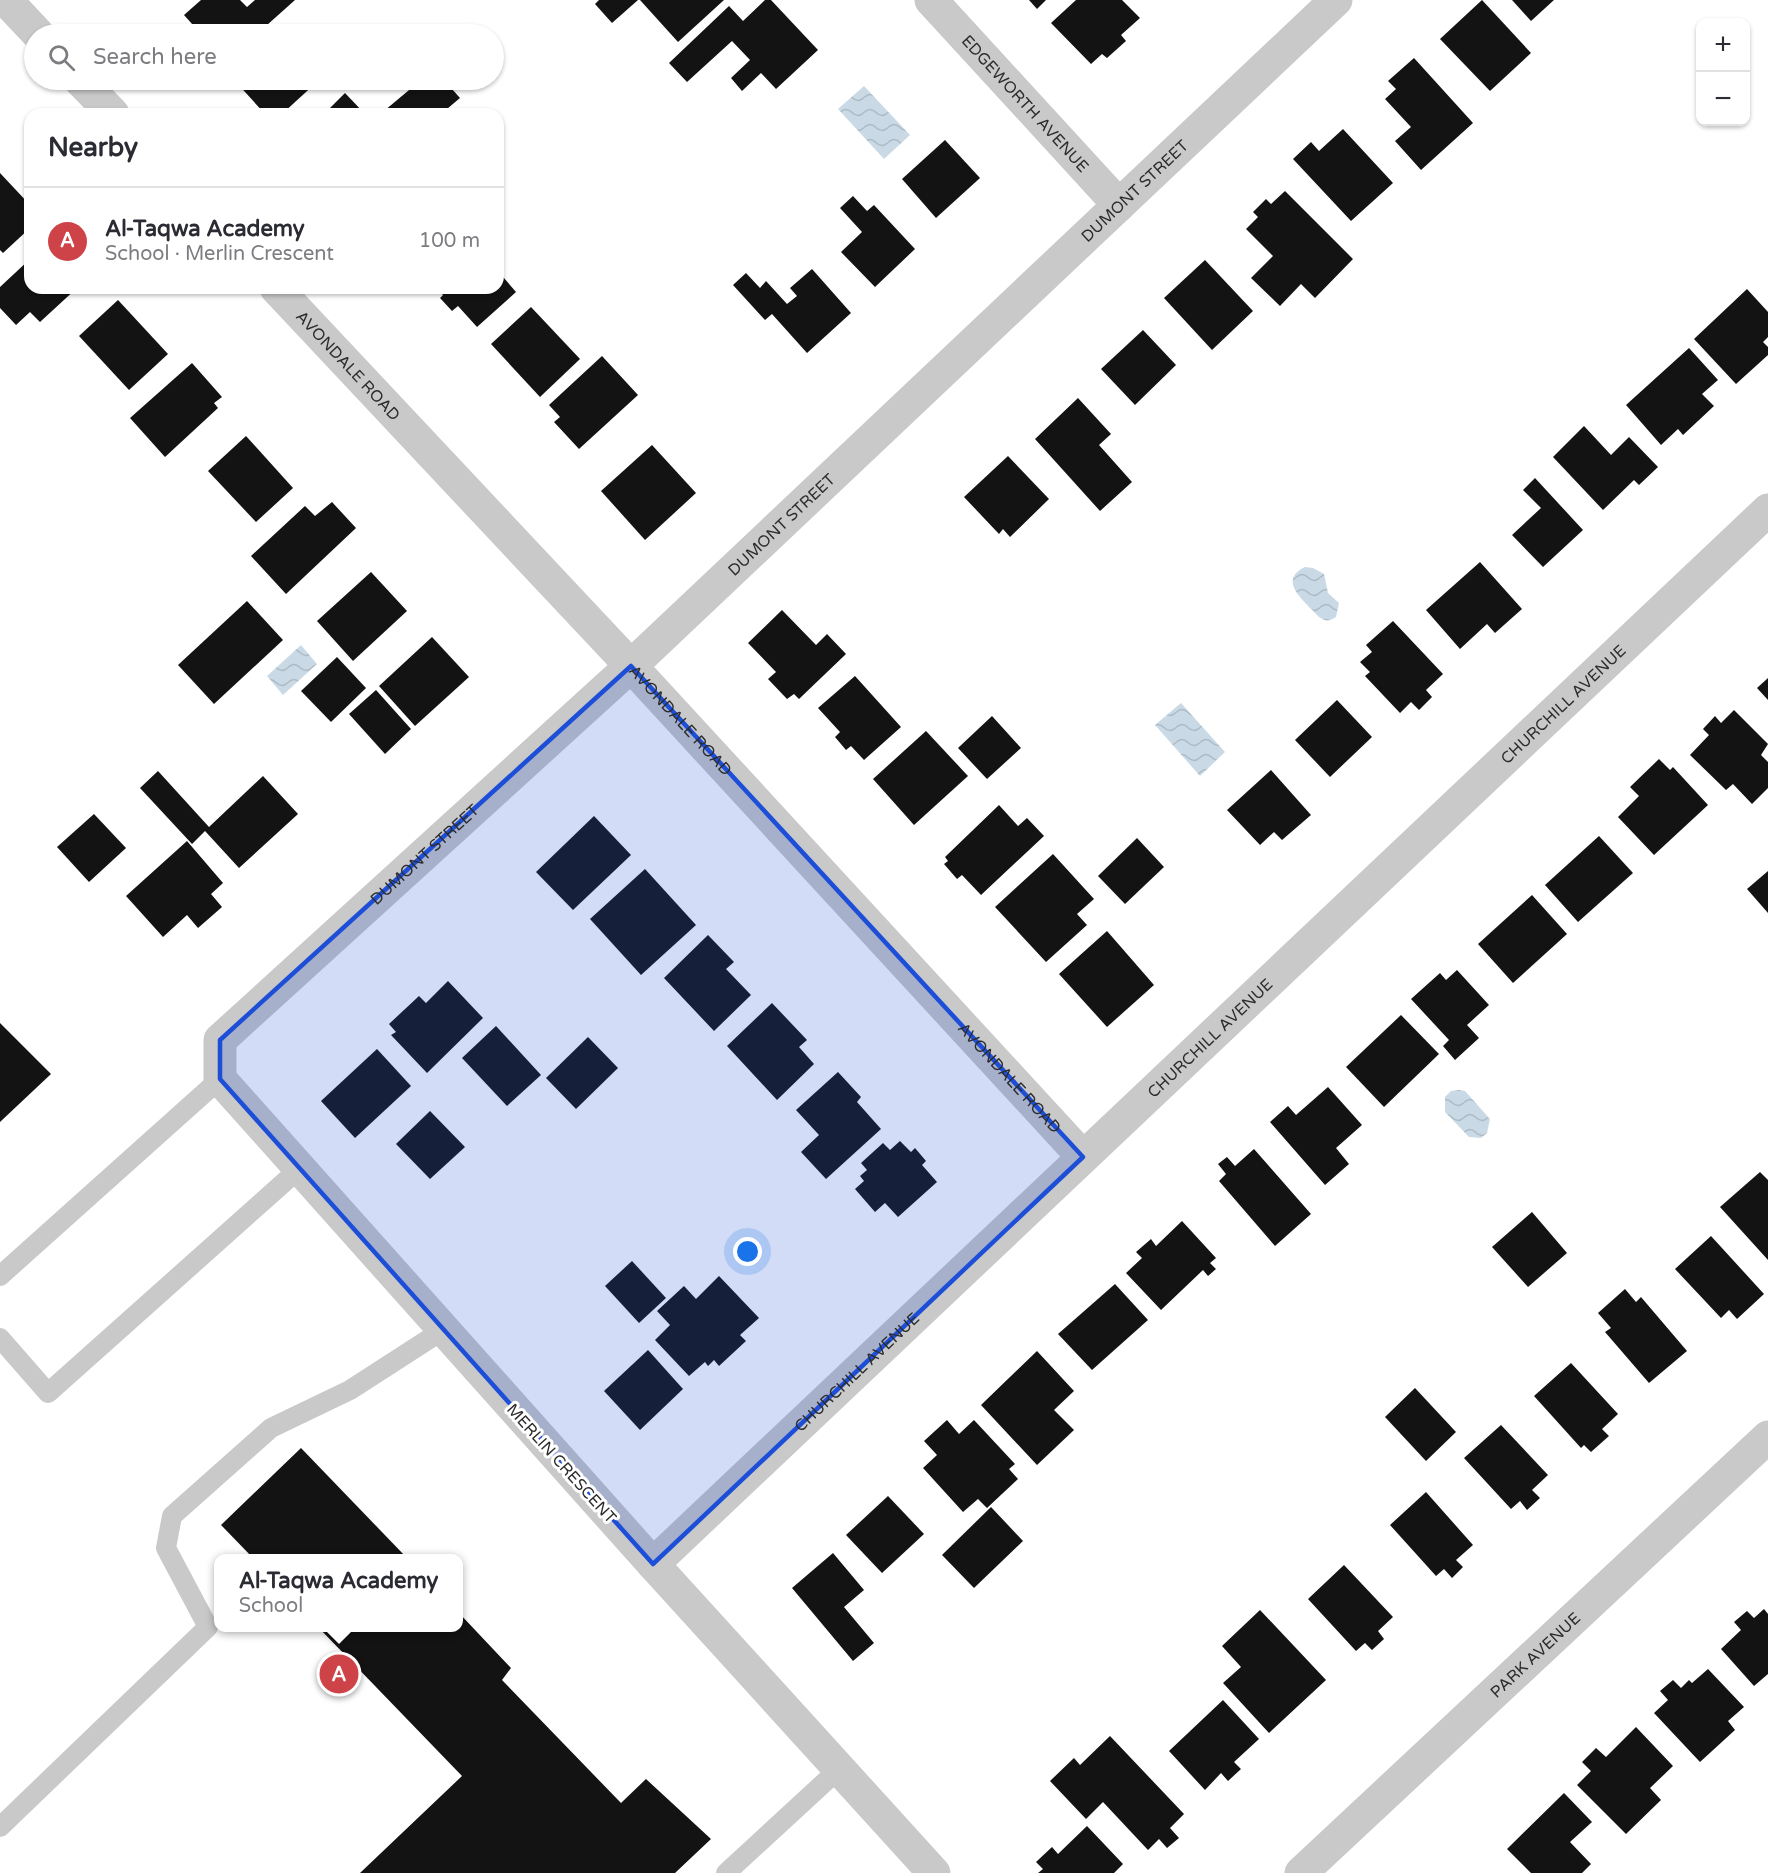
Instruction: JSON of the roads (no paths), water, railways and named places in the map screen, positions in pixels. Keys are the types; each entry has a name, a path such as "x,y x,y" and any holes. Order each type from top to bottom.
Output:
{"street":[{"path":"6,0 29,24"},
{"name":"EDGEWORTH AVENUE","path":"931,0 1119,205"},
{"name":"DUMONT STREET","path":"220,1079 219,1040 631,666 1336,0"},
{"path":"90,90 107,108"},
{"name":"AVONDALE ROAD","path":"282,294 631,666 1083,1157"},
{"name":"CHURCHILL AVENUE","path":"653,1564 1768,510"},
{"name":"MERLIN CRESCENT","path":"220,1079 653,1564 934,1873"},
{"name":"PARK AVENUE","path":"1301,1873 1768,1437"}],"lane":[{"path":"0,1276 220,1079"},
{"path":"0,1338 48,1393 299,1169"},
{"path":"0,1827 208,1627 166,1548 172,1516 271,1428 350,1390 443,1330"},
{"path":"726,1873 839,1769"}],"water":[{"path":"864,86 910,135 884,159 838,109"},
{"path":"1305,567 1313,568 1324,574 1328,593 1339,603 1336,617 1321,619 1296,592 1293,579"},
{"path":"301,645 317,664 283,695 267,676"},
{"path":"1181,703 1225,752 1200,776 1155,725"},
{"path":"1451,1091 1465,1091 1490,1119 1487,1133 1481,1138 1469,1137 1445,1112 1445,1097"}],"place":[{"name":"Al-Taqwa Academy","path":"339,1674"}]}
